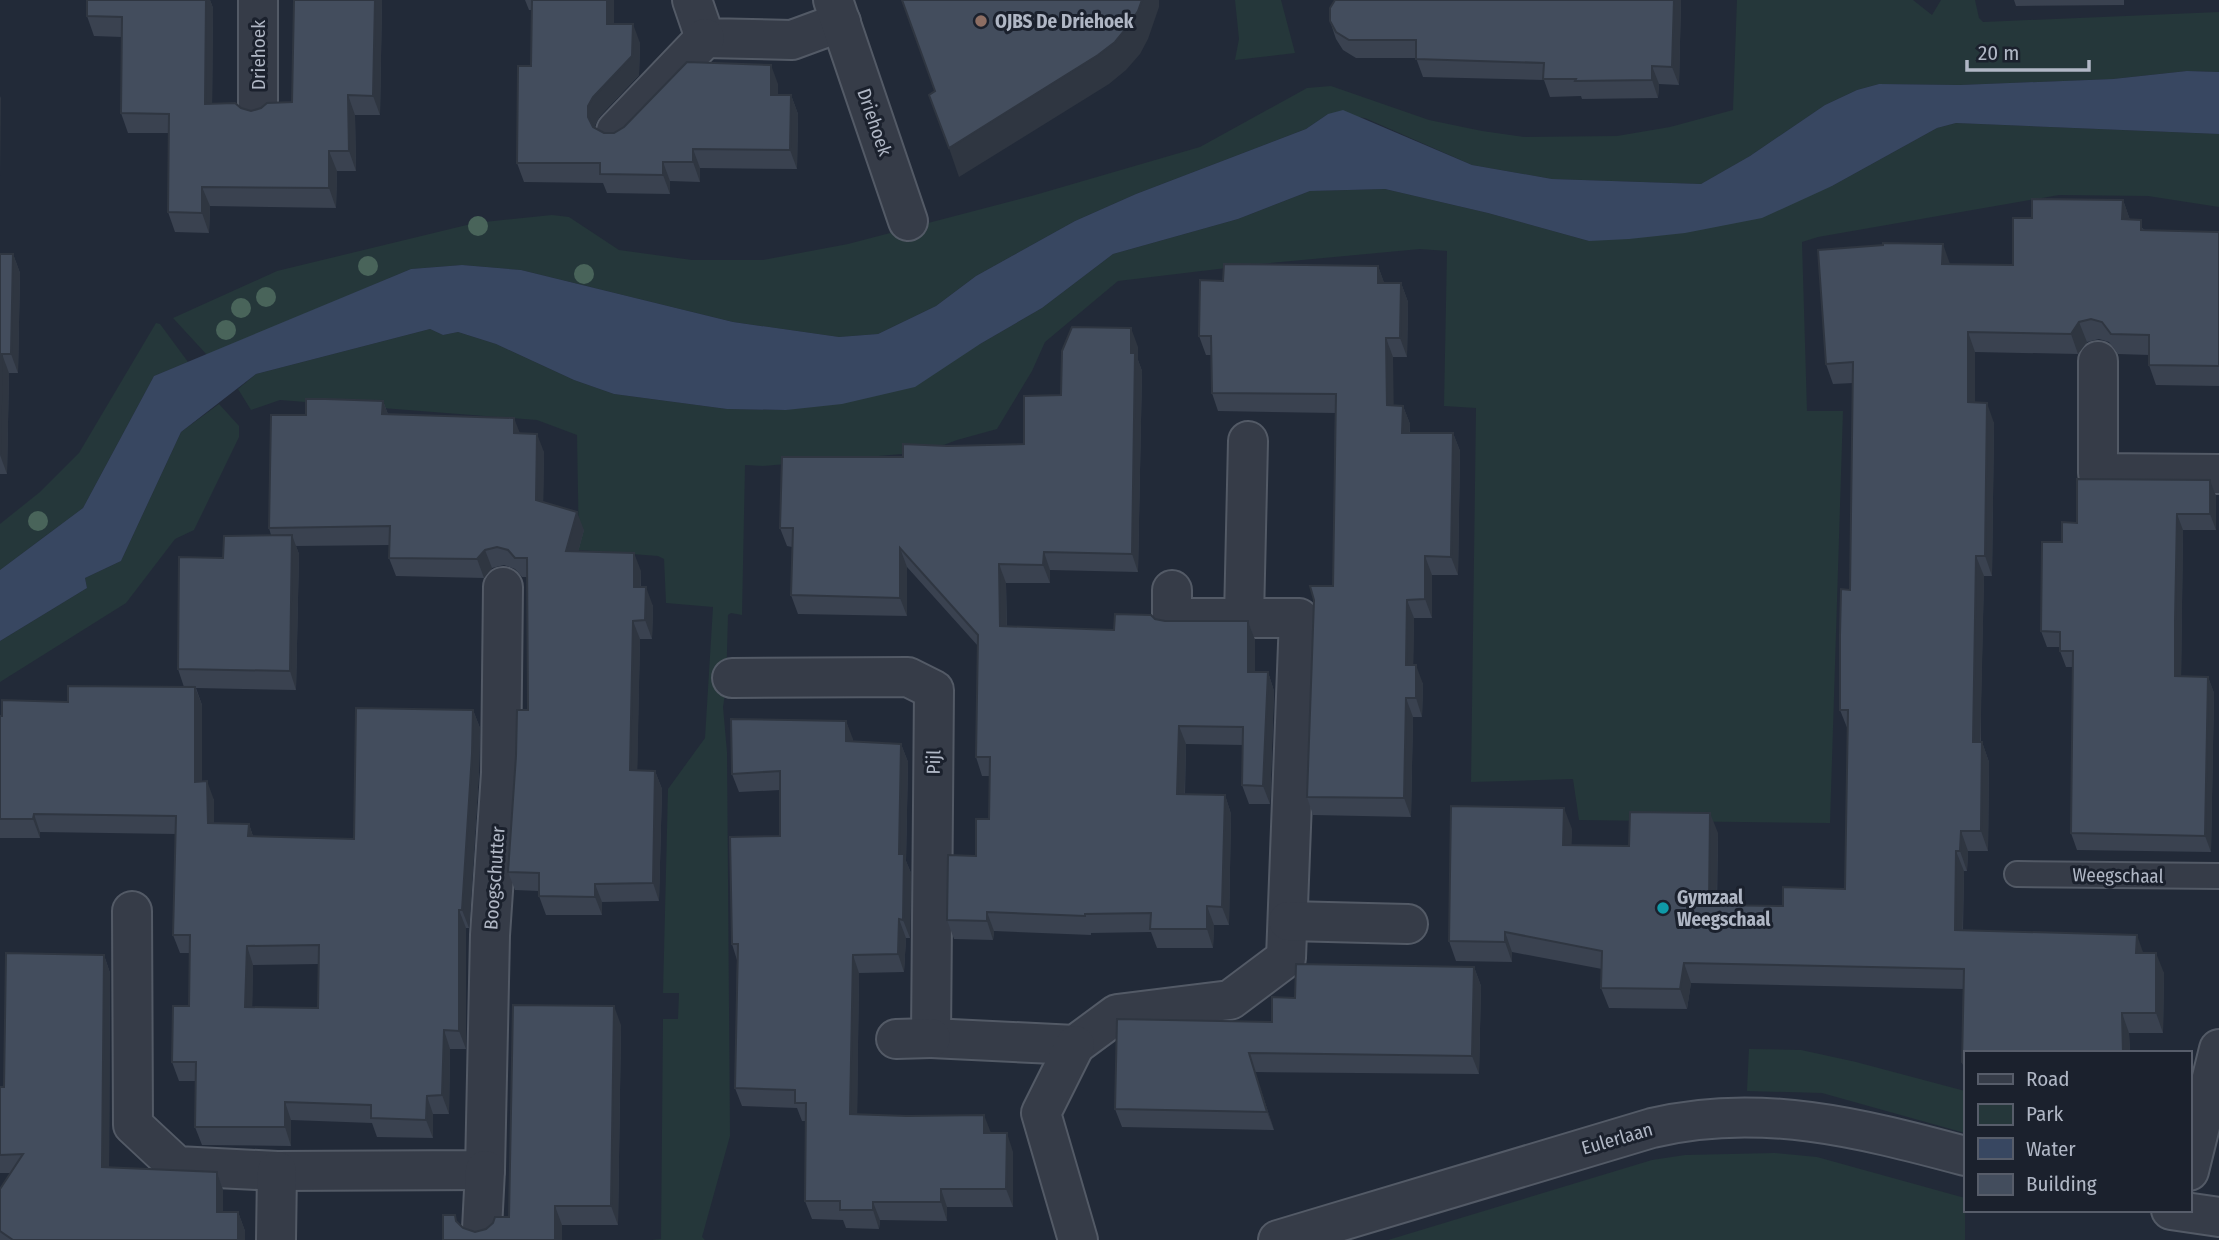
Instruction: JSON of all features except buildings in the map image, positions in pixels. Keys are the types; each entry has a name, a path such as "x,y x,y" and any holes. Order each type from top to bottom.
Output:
{"street":[{"name":"Driehoek","path":"258,0 258,109"},
{"path":"616,131 705,38 692,0"},
{"name":"Driehoek","path":"705,38 792,40 837,11 908,221"},
{"path":"2098,361 2098,473 2219,474"},
{"path":"1244,618 1248,441"},
{"name":"Boogschutter","path":"482,1229 489,960 501,773 503,587"},
{"path":"1078,1240 1041,1113 1075,1045 1117,1014 1230,1000 1286,958 1299,618 1172,618 1172,590"},
{"name":"Pijl","path":"733,678 908,677 934,690 913,1039 1075,1045"},
{"path":"132,911 133,1125 177,1166 277,1171 485,1170"},
{"path":"1288,921 1408,924"},
{"path":"2191,1163 2219,1049"},
{"name":"Eulerlaan","path":"1278,1240 1683,1120 1773,1117 1865,1130 1964,1156"},
{"path":"276,1240 277,1171"},
{"path":"2183,1212 2219,1217"}],"lane":[{"name":"Weegschaal","path":"2017,874 2219,876"}],"green space":[{"path":"1235,0 1281,0 1295,53 1235,60 1239,39"},
{"path":"1737,0 1913,0 1932,15 1941,0 1975,0 1979,18 1983,22 2219,12 2219,72 2187,71 2113,79 1960,85 1879,84 1857,90 1825,105 1750,156 1701,184 1552,179 1472,165 1365,118 1328,114 1306,129 1136,194 1075,221 976,276 936,306 878,334 839,337 733,322 521,270 462,265 411,269 207,355 173,318 277,271 475,223 552,215 569,217 619,250 692,260 763,260 848,244 1035,195 1200,147 1307,88 1331,86 1429,120 1524,137 1617,136 1670,127 1733,110"},
{"path":"1956,123 2219,134 2219,207 2148,196 2059,195 1802,242 1807,411 1843,411 1830,823 1579,820 1573,779 1471,782 1476,408 1444,406 1447,251 1420,249 1118,281 1045,342 1032,371 997,429 925,452 763,466 745,465 742,615 728,615 723,707 727,752 730,1136 702,1237 705,1240 652,1240 661,1239 663,1019 678,1019 679,993 663,993 668,789 705,738 713,607 666,603 664,559 658,556 579,550 577,435 537,420 280,400 251,410 238,389 256,374 430,329 443,335 458,332 496,344 574,380 614,394 727,409 786,410 980,344 1042,308 1113,254 1238,219 1310,191 1385,189 1488,213 1589,241 1832,186 1937,128"},
{"path":"156,323 160,324 188,362 154,376 83,508 0,570 0,524 40,492 79,453"},
{"path":"219,404 239,426 239,437 194,530 175,539 126,603 0,682 0,641 87,588 85,578 121,561 181,432"},
{"path":"1749,1049 1801,1050 1964,1091 1964,1133 1822,1093 1747,1091"},
{"path":"1775,1153 1817,1157 1964,1198 1965,1240 1388,1240 1652,1160 1685,1155"}],"water":[{"path":"2187,71 2219,72 2219,134 1956,123 1937,128 1832,186 1762,218 1685,233 1589,241 1488,213 1385,189 1310,191 1238,219 1113,254 1042,308 980,344 915,387 842,404 786,410 727,409 614,394 574,380 496,344 458,332 443,335 430,329 256,374 181,432 121,561 85,578 87,588 0,641 0,570 83,508 154,376 411,269 462,265 521,270 733,322 839,337 878,334 936,306 976,276 1075,221 1136,194 1306,129 1328,114 1343,110 1472,165 1552,179 1701,184 1750,156 1825,105 1857,90 1879,84 1960,85 2113,79"}],"place":[{"name":"OJBS De Driehoek","path":"981,21"},
{"name":"Gymzaal Weegschaal","path":"1663,908"}]}
